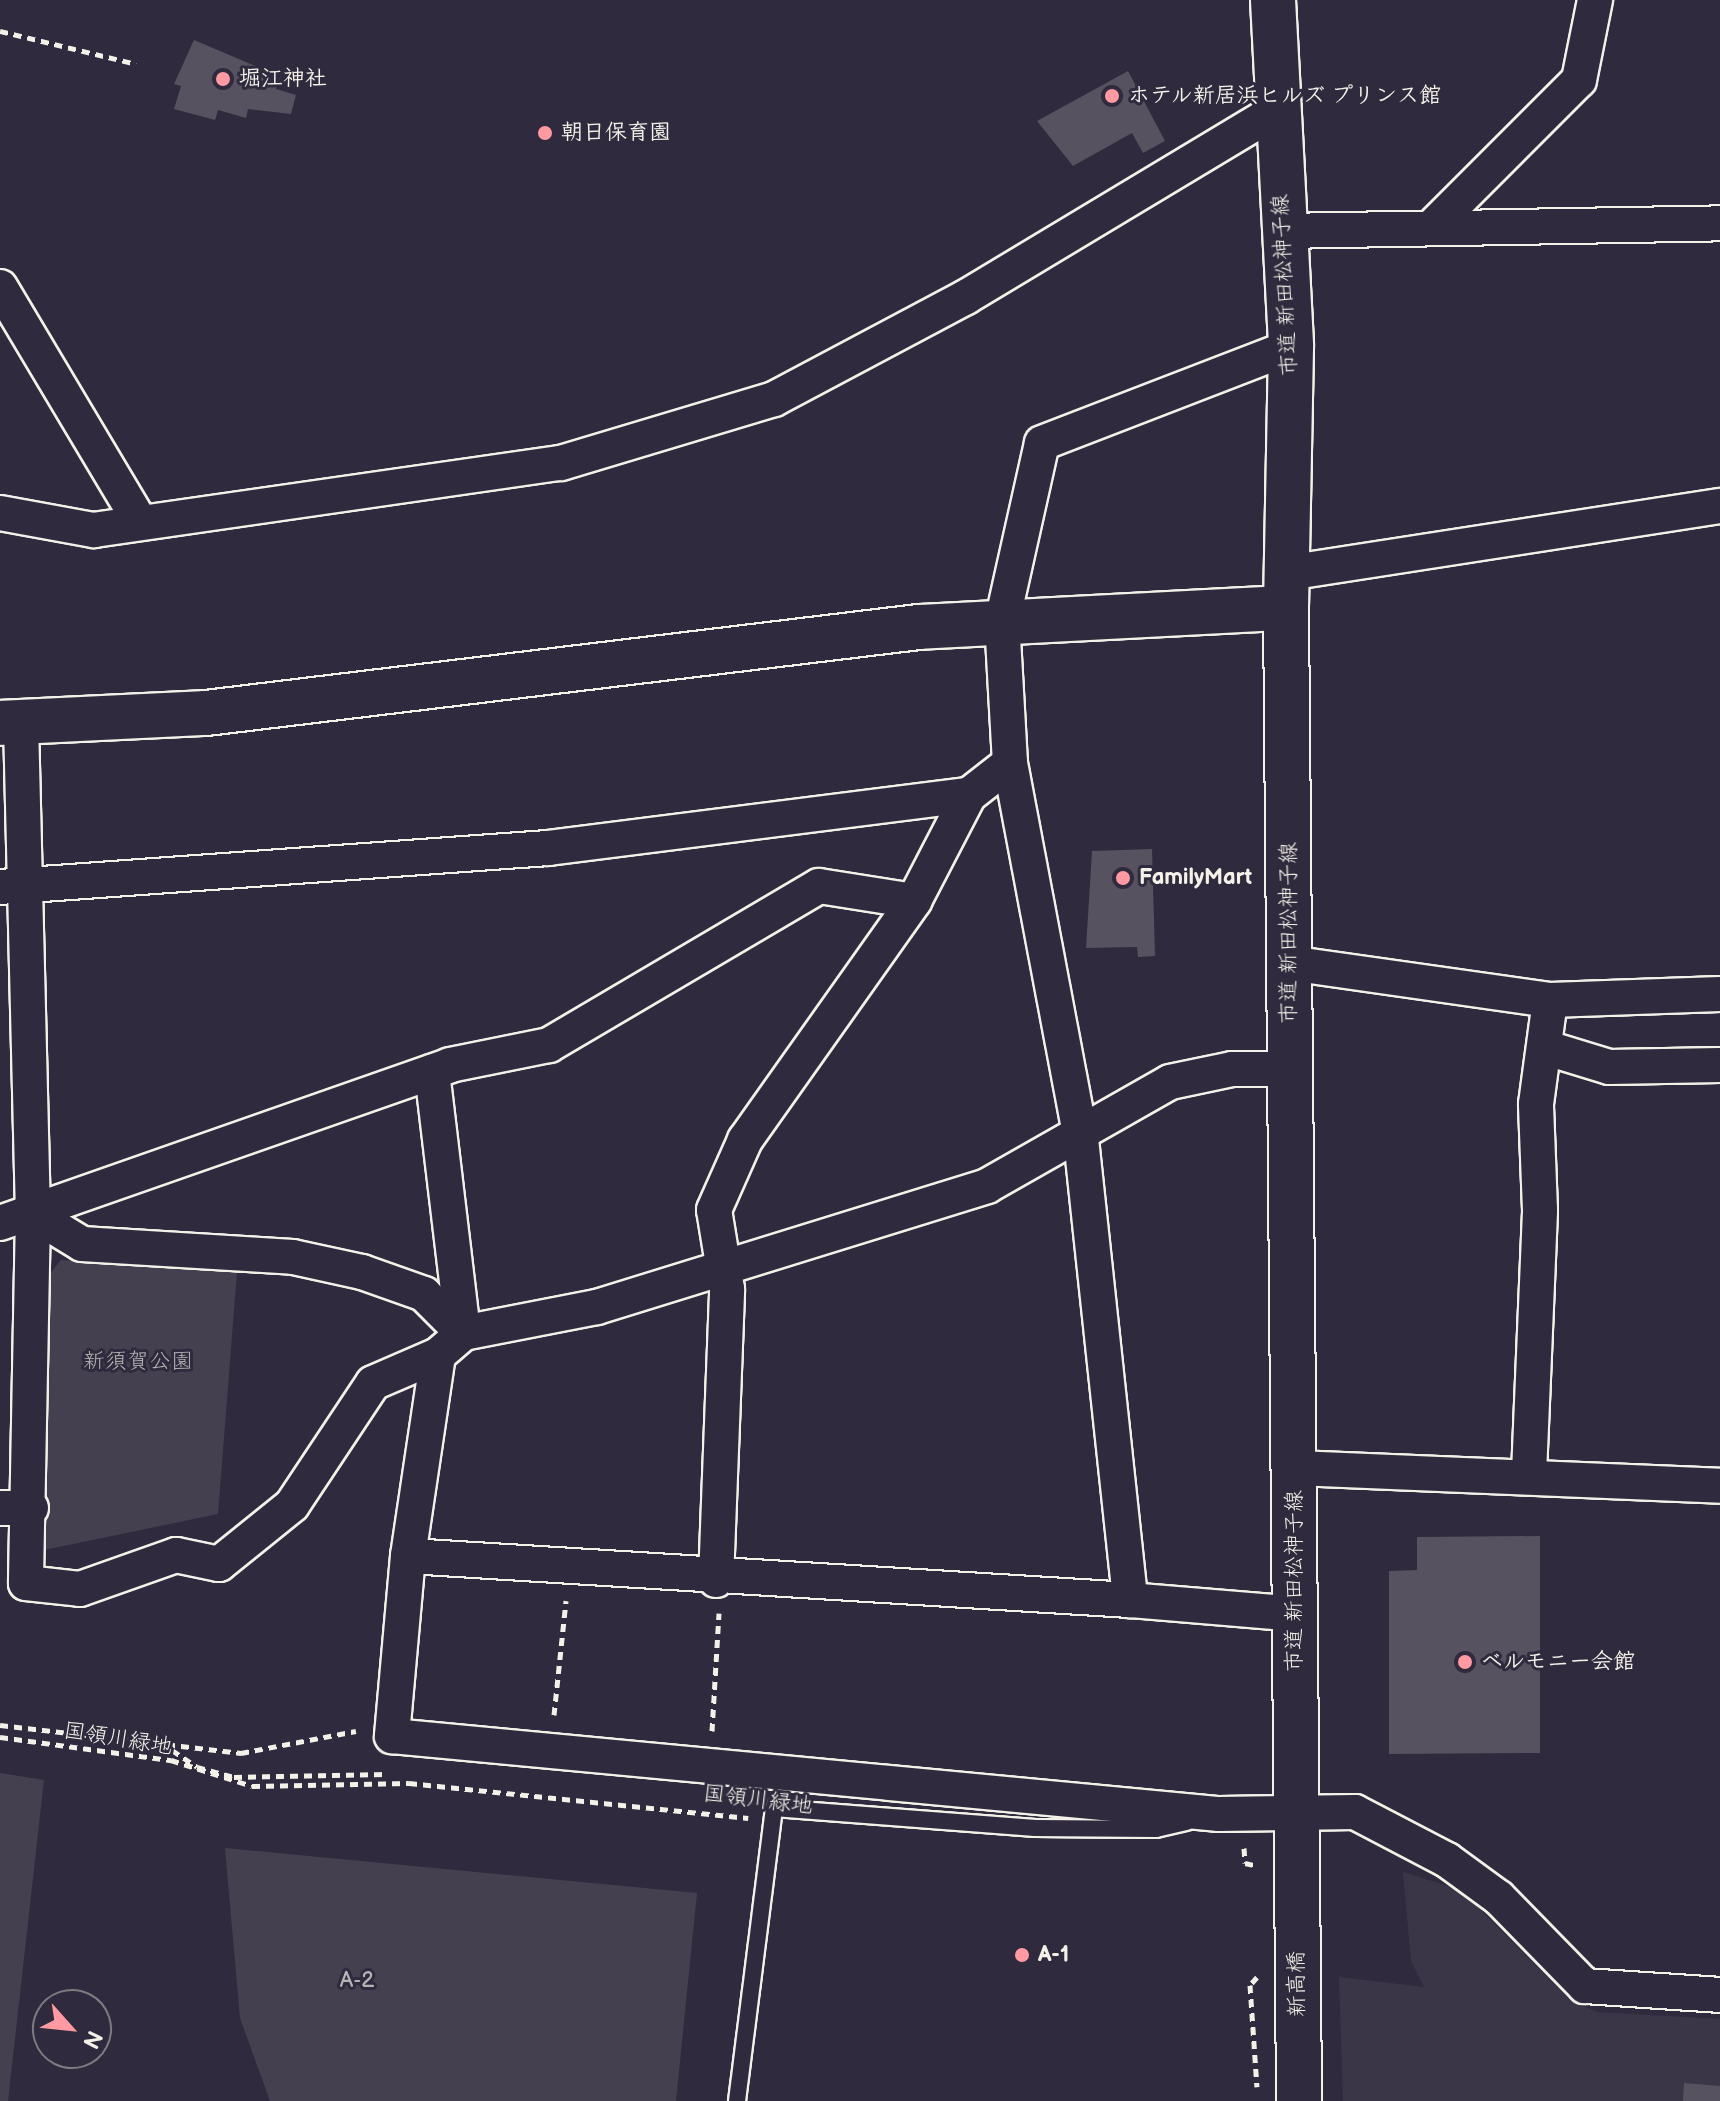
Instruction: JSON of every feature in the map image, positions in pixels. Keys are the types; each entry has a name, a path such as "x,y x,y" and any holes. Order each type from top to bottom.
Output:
{"street":[{"name":"市道 新田松神子線","path":"1273,0 1282,231 1291,347 1287,591 1297,1812 1278,1874"},
{"path":"1433,226 1579,80 1595,0"},
{"path":"0,513 94,530 561,463 774,399 966,297 1276,111"},
{"path":"1282,231 1720,223"},
{"path":"0,287 140,522"},
{"path":"1130,1600 1081,1139 1010,763 1002,622 1042,443 1291,347"},
{"path":"1290,1069 1232,1069 1170,1082 1081,1139 987,1186 597,1307 463,1333 438,1355 373,1383 292,1505 219,1564 176,1555 80,1589 26,1583 15,1508 33,1214 12,885 10,723 206,713 1287,591 1720,506"},
{"path":"718,1580 727,1289 720,1269 714,1210 745,1140 914,901 969,795 1010,763"},
{"path":"12,885 548,848 969,795"},
{"path":"0,1223 432,1072 549,1045 819,886 914,901"},
{"path":"1289,963 1550,1000 1720,994"},
{"path":"1529,1474 1540,1210 1536,1104 1547,1048 1550,1000"},
{"path":"1547,1048 1609,1067 1720,1065"},
{"path":"432,1072 463,1333"},
{"path":"33,1214 82,1244 293,1257 362,1272 424,1294 463,1333"},
{"path":"438,1355 408,1556 392,1736 1219,1814 1355,1812 1447,1860 1499,1898 1585,1986 1720,1995"},
{"path":"1295,1468 1529,1474 1720,1486"},
{"path":"408,1556 718,1580 1130,1600 1295,1614"},
{"name":"新高橋","path":"1278,1874 1281,2097"}],"lane":[{"path":"737,2101 774,1808 1035,1828 1156,1829 1219,1814"}],"path":[{"path":"0,31 136,64"},
{"path":"553,1723 569,1568"},
{"path":"712,1741 718,1580"},
{"path":"0,1725 241,1753 370,1729 392,1736"},
{"name":"国領川緑地","path":"0,1737 171,1760 252,1786 409,1783 773,1819"},
{"path":"1231,1846 1245,1848 1245,1863 1278,1874"},
{"path":"1260,1959 1250,1985 1252,2080 1281,2097"}],"shaded area":[{"path":"1403,1872 1461,1890 1570,2000 1597,2012 1720,2019 1720,2101 1343,2101 1339,1977 1424,1987 1411,1961"}],"green space":[{"name":"新須賀公園","path":"61,1260 237,1272 218,1514 44,1550 48,1276"},
{"path":"0,1773 44,1780 8,2101 0,2101"},
{"name":"A-2","path":"225,1848 697,1893 676,2101 270,2101 240,2018"}],"building":[{"name":"堀江神社","path":"194,40 265,70 263,76 278,81 276,89 296,95 291,114 248,109 246,118 218,110 215,120 174,109 181,86 174,84"},
{"name":"ホテル新居浜ヒルズ プリンス館","path":"1128,71 1165,141 1143,153 1132,133 1073,166 1037,121"},
{"name":"FamilyMart","path":"1152,849 1155,956 1138,957 1137,947 1086,948 1092,851"},
{"name":"ベルモニー会館","path":"1540,1536 1540,1753 1389,1754 1389,1571 1417,1570 1417,1537"},
{"path":"1684,2083 1720,2086 1720,2101 1683,2101"}],"place":[{"name":"堀江神社","path":"223,79"},
{"name":"ホテル新居浜ヒルズ プリンス館","path":"1112,96"},
{"name":"朝日保育園","path":"545,133"},
{"name":"FamilyMart","path":"1123,878"},
{"name":"ベルモニー会館","path":"1465,1662"},
{"name":"A-1","path":"1022,1955"}]}
